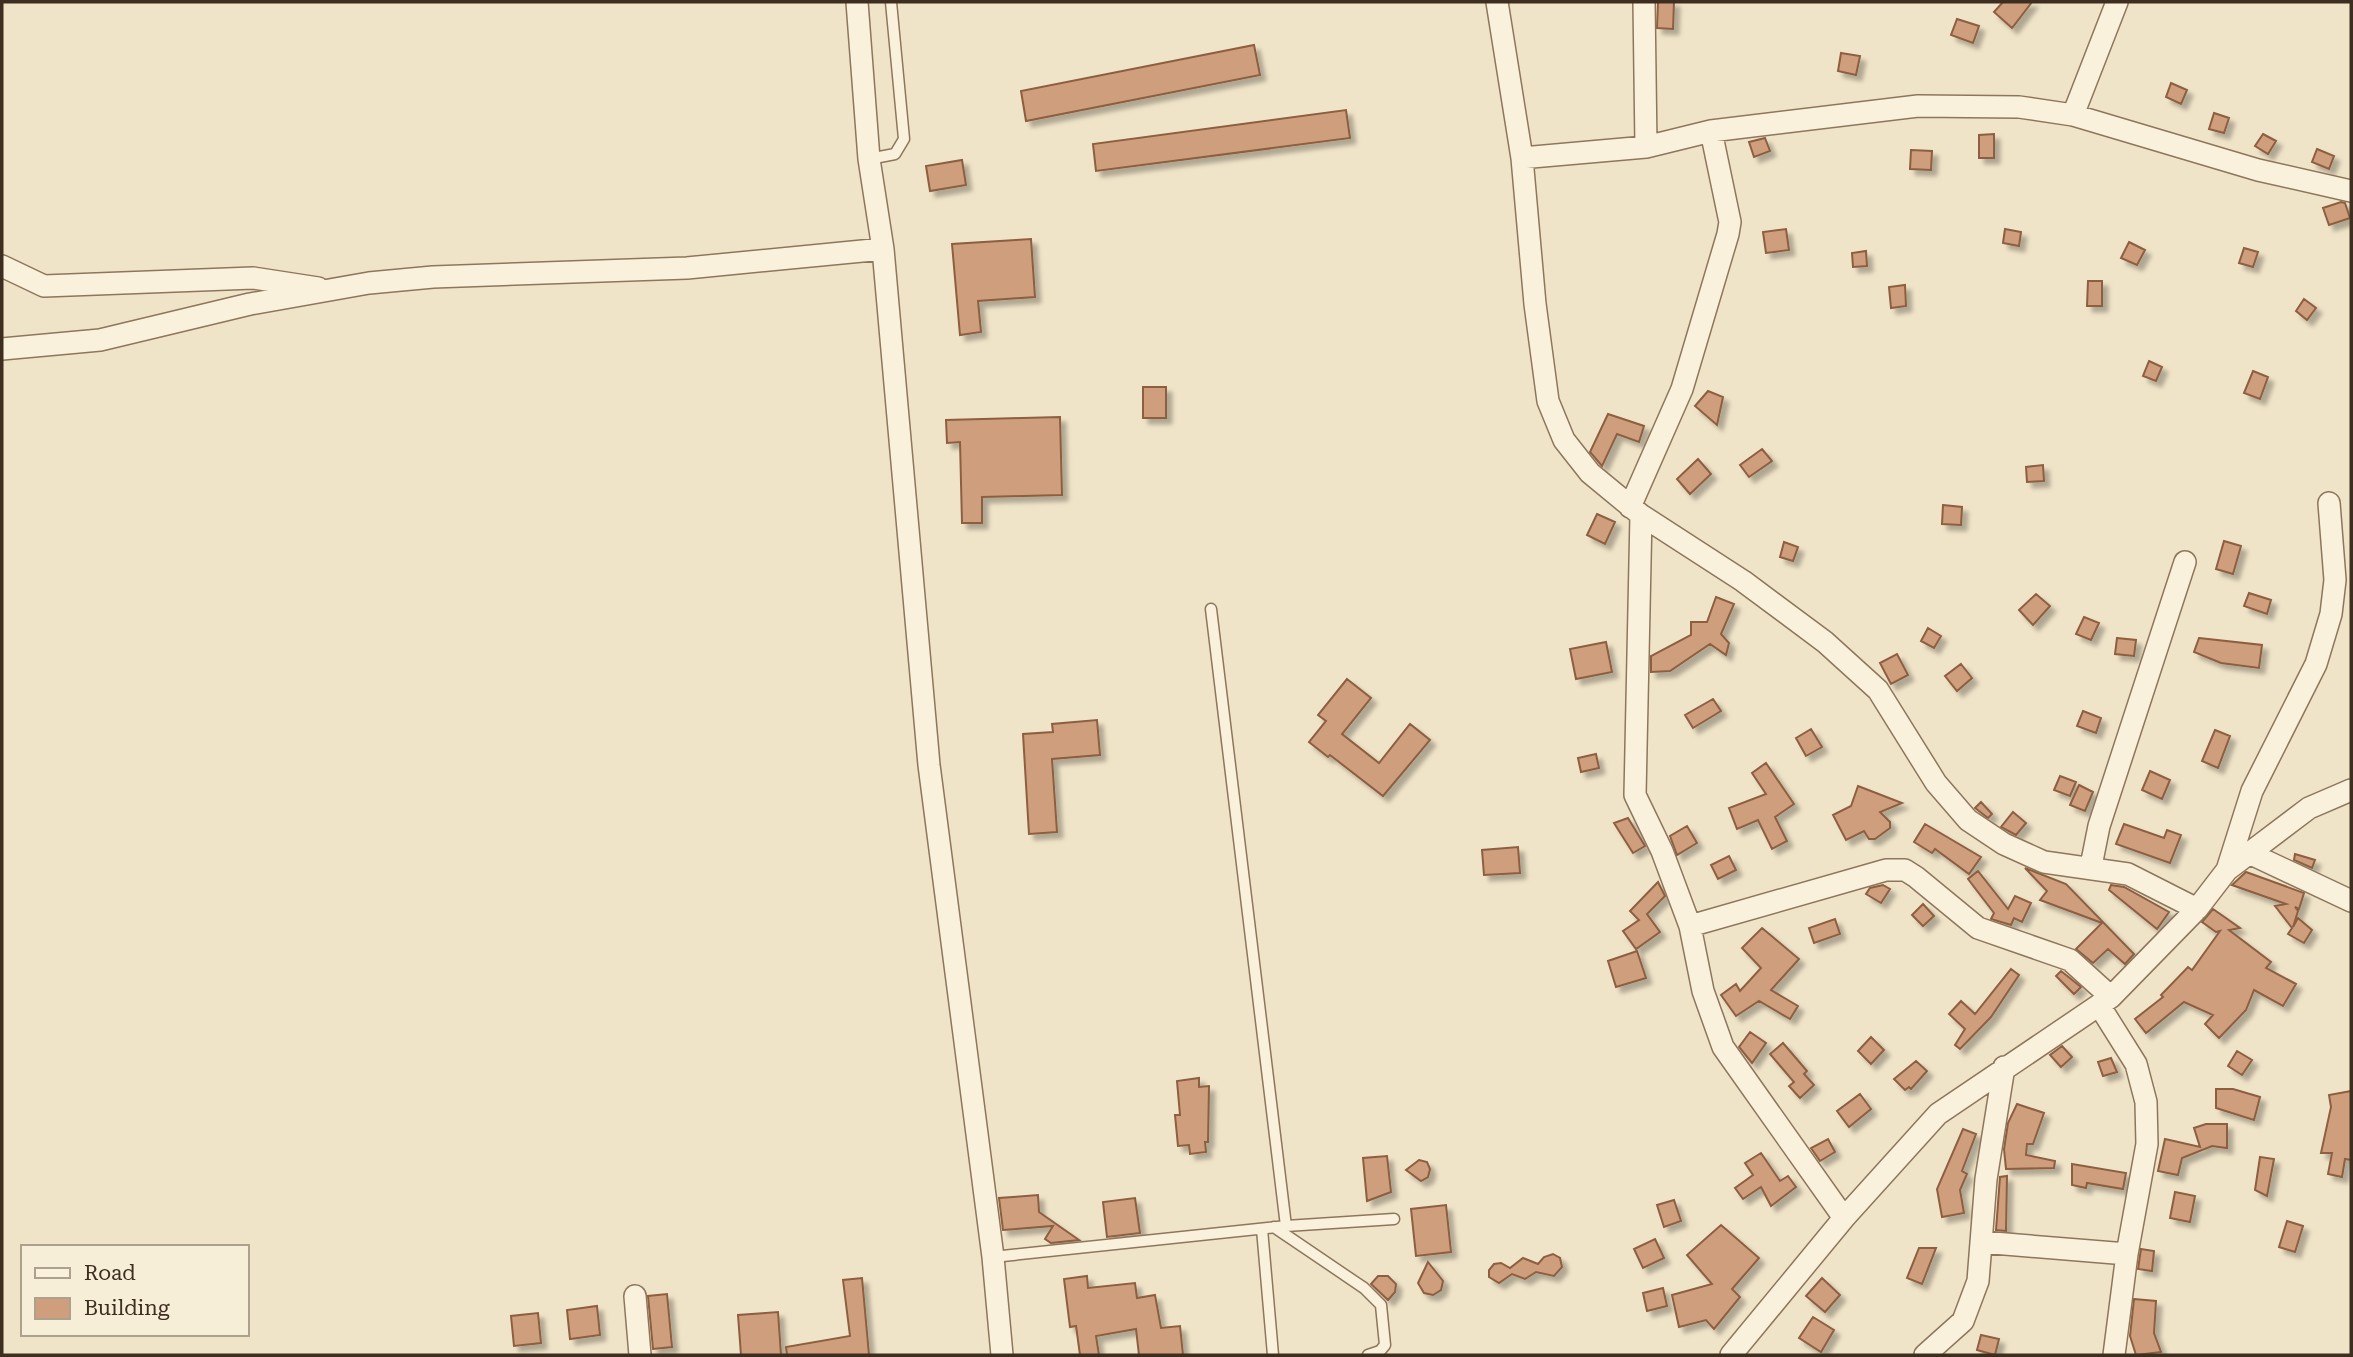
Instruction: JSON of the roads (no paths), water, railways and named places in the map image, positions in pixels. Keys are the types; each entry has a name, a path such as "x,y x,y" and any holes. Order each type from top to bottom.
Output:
{"street":[{"path":"857,2 869,159 883,249 929,765 993,1257 1002,1355"},
{"path":"1497,2 1522,158 1535,304 1549,401 1564,440 1590,473 1635,511 1743,581 1825,642 1878,690 1936,783 1968,820 2004,844 2043,862 2091,866 2128,874 2197,909"},
{"path":"1644,2 1646,147"},
{"path":"2073,115 2117,2"},
{"path":"1522,158 1646,147 1711,131 1918,106 2020,107 2073,115 2258,170 2351,191"},
{"path":"1711,131 1730,222 1728,234 1682,390 1635,511 1634,795 1662,851 1690,926 1703,991 1723,1047 1844,1217"},
{"path":"2,349 100,340 250,304 327,290 433,277 687,268 883,249"},
{"path":"2,266 44,286 253,278 327,290"},
{"path":"2227,870 2252,791 2316,664 2331,614 2335,580 2329,503"},
{"path":"2091,866 2099,826 2185,562"},
{"path":"1731,1355 1844,1217 1938,1114 2105,1001 2197,909 2227,870 2309,808 2351,790"},
{"path":"2251,854 2351,901"},
{"path":"1690,926 1886,870 1905,870 1978,928 2070,960 2105,1001 2136,1064 2146,1102 2147,1144 2127,1254 2114,1355"},
{"path":"1925,1355 1963,1321 1978,1281 1986,1178 2004,1067"},
{"path":"1981,1242 2127,1254"},
{"path":"635,1296 640,1355"}],"lane":[{"path":"869,159 895,154 904,139 891,2"},
{"path":"1211,609 1280,1227 1364,1289 1381,1305 1385,1345 1380,1351 1368,1355"},
{"path":"993,1257 1280,1227 1394,1219"},
{"path":"1262,1229 1273,1355"}]}
